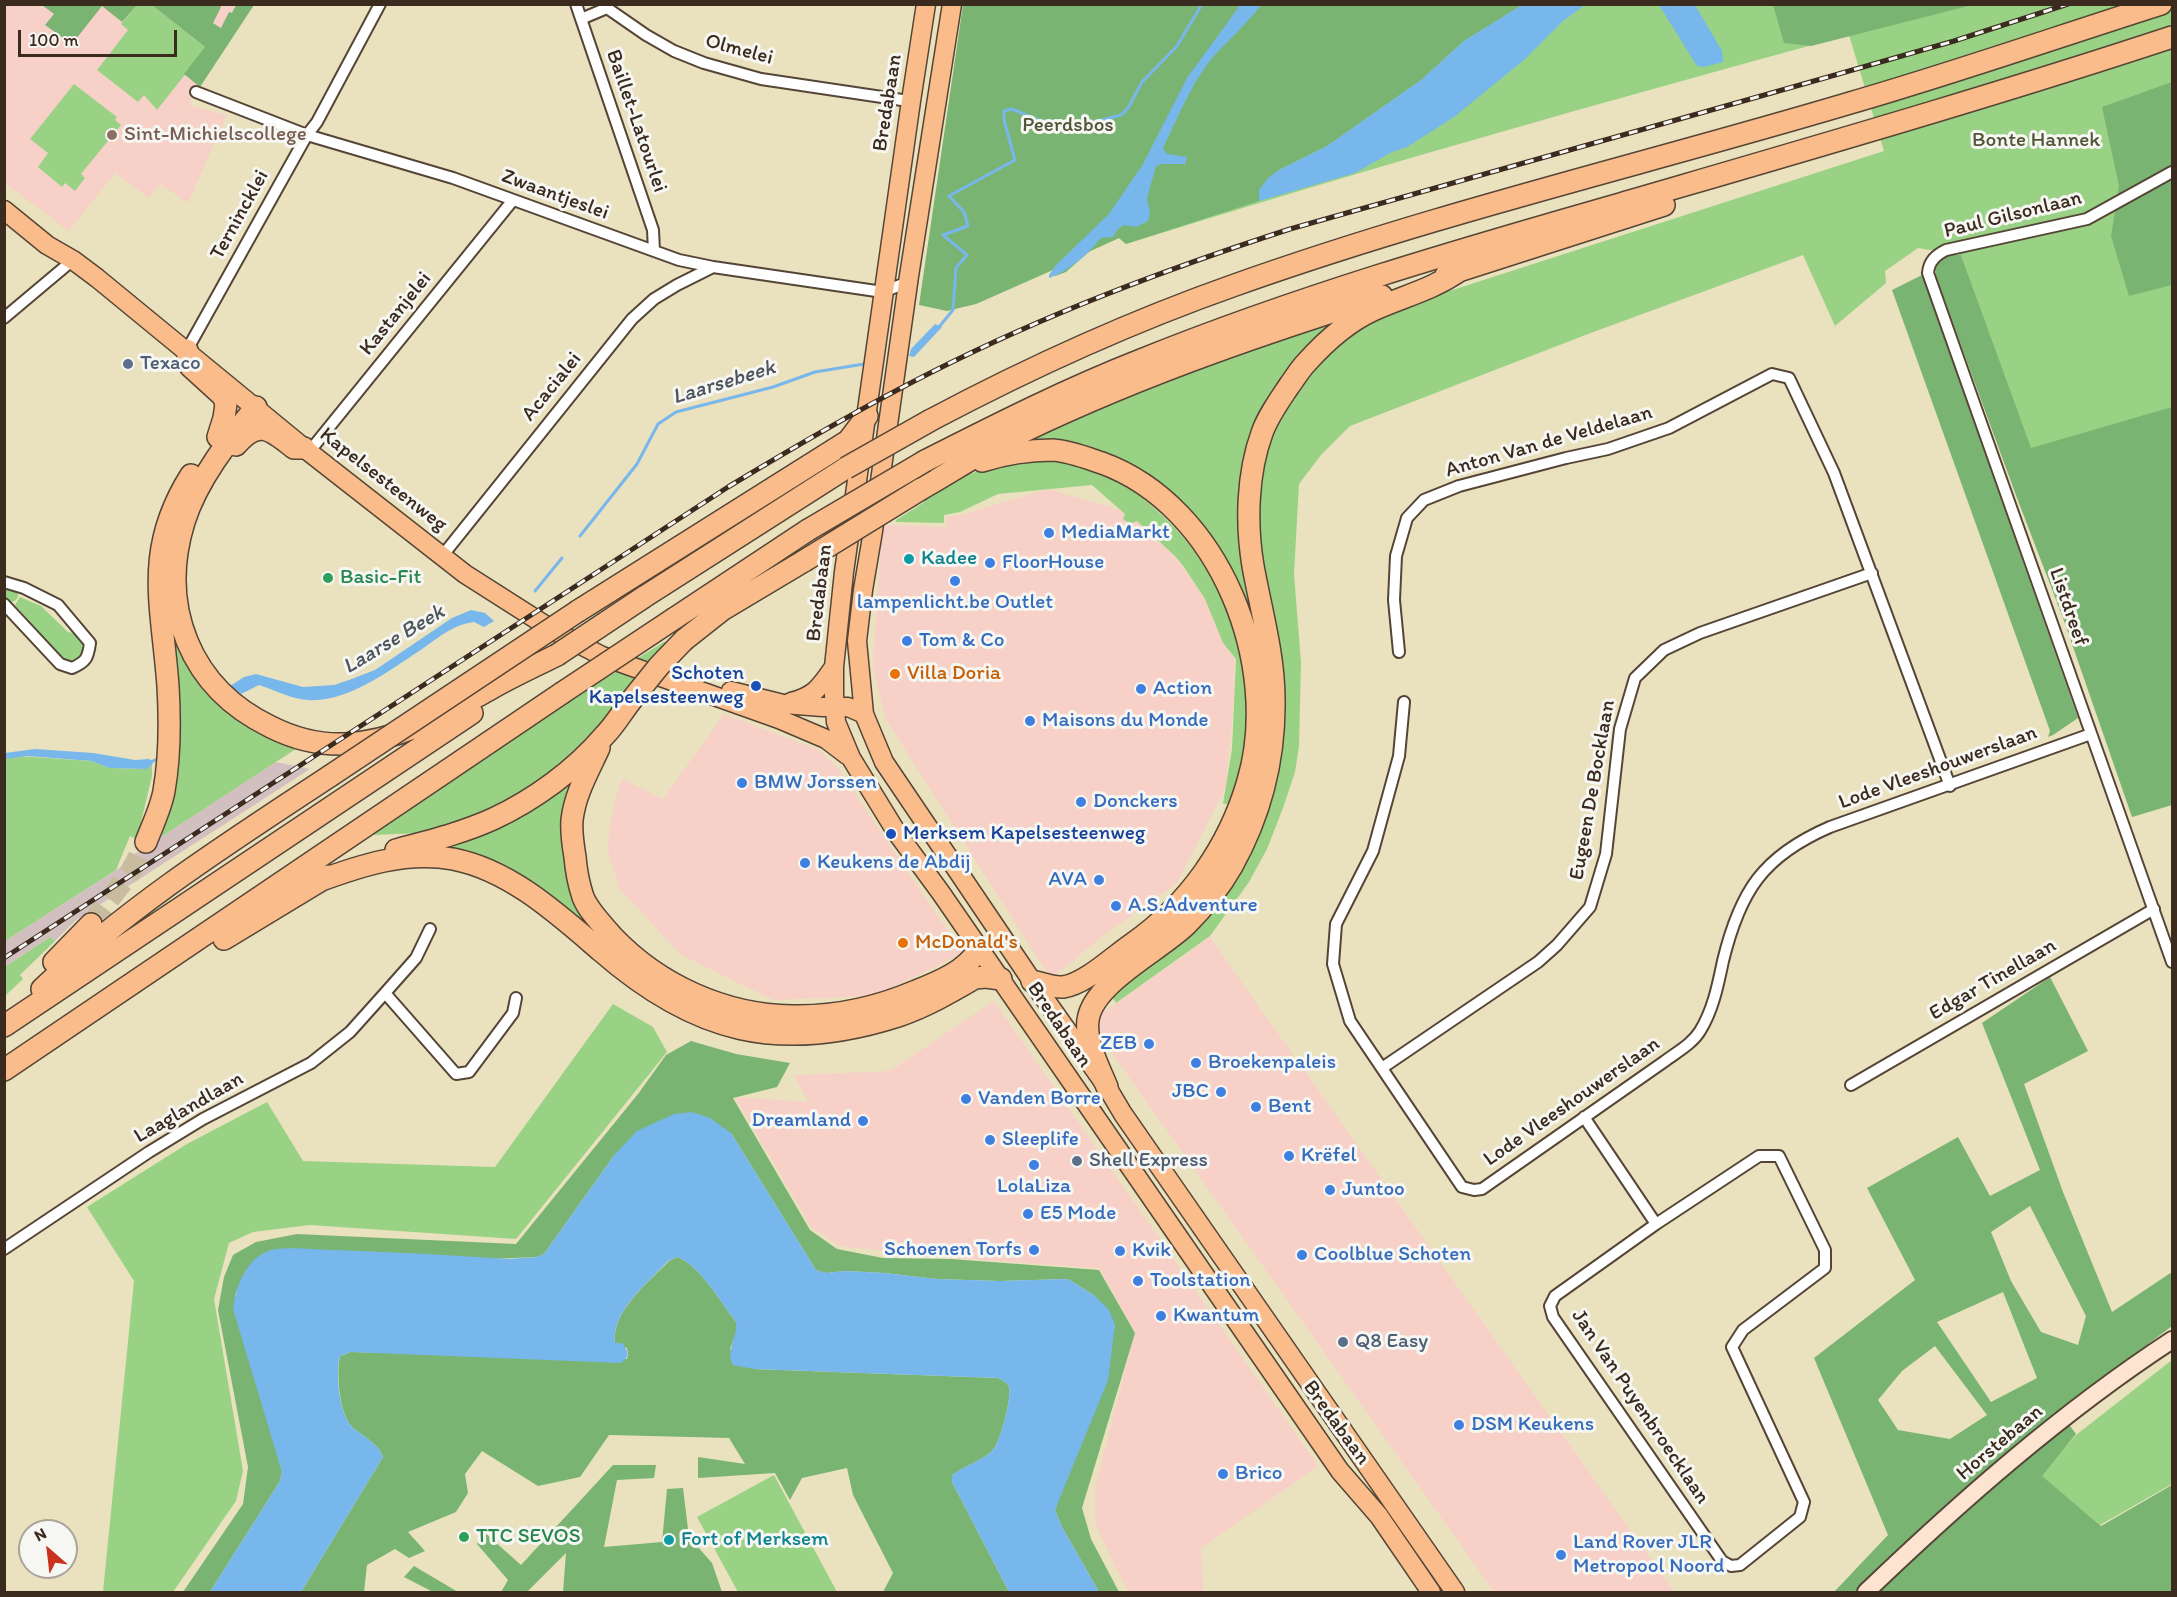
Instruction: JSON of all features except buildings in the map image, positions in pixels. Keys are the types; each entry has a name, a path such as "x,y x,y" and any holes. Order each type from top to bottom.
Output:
{"highway":[{"path":"4,1026 556,655 814,487 931,420 1005,381 1107,335 1236,285 1454,215 1850,103 2162,4"},
{"path":"4,1070 562,693 808,530 925,461 1024,411 1140,360 1259,315 1466,248 2052,77 2172,37"},
{"path":"69,1027 166,975 316,882 364,860 493,819 547,787 604,736 659,666 684,640 722,610 1000,443 1148,377 1266,332 1783,166 1816,147"},
{"path":"1107,1087 1090,1043 1088,1020 1093,1005 1109,984 1186,925 1215,890 1235,861 1261,799 1273,746 1274,696 1268,641 1252,563 1249,507 1255,457 1262,432 1275,406 1305,363 1337,334 1371,311 1440,285 1459,271"},
{"path":"187,351 190,366 216,388 225,400 224,418 218,437"},
{"path":"252,404 200,486 184,522 174,580 178,617 187,642 198,664 223,695 253,718 287,735 313,741 344,744 381,739 421,726 556,655"},
{"path":"146,842 164,792 169,734 168,687 159,592 160,551 166,524 189,477 218,437 252,404"},
{"path":"4,1026 59,973 162,889 578,611 848,441 867,416"},
{"path":"212,468 222,461 239,441 256,429 265,428 273,431 294,448 307,450"},
{"path":"950,472 995,457 1055,450 1088,458 1122,471 1159,494 1205,546 1229,586 1241,617 1253,661 1258,707 1255,747 1249,780 1236,818 1219,853 1199,880 1162,920 1137,941 1076,984 1060,988 1032,981"},
{"path":"604,736 584,776 572,822 575,863 584,898 600,923 630,955 664,980 694,995 757,1012 790,1016 829,1015 874,1007 928,986 964,967 974,958 979,949"},
{"path":"316,882 365,866 400,859 437,857 473,865 506,879 520,888 555,913 618,966 656,993 708,1018 746,1031 784,1036 824,1033 900,1015 975,978 1001,979"},
{"path":"4,1026 52,963 91,924"}],"main road":[{"name":"Bredabaan","path":"926,4 850,529 834,667 835,714 851,758 897,833 1001,979 1340,1471 1379,1516 1431,1593"},
{"name":"Bredabaan","path":"952,4 908,279 873,531 862,590 857,641 864,714 884,762 1032,981 1107,1087 1123,1114 1455,1593"},
{"name":"Kapelsesteenweg","path":"4,200 53,237 74,260 307,450 465,574 575,642 602,656 695,688 725,701 781,711 864,714"},
{"name":"Kapelsesteenweg","path":"4,210 47,245 74,260"},
{"path":"781,711 817,691 834,667"},
{"name":"Kapelsesteenweg","path":"781,711 826,739 851,758"},
{"path":"941,893 940,886 946,877 950,875 962,877"},
{"path":"1303,1417 1312,1424 1322,1422 1326,1419 1326,1406"}],"street":[{"name":"Ternincklei","path":"187,351 307,135 317,122 380,4"},
{"name":"Baillet-Latourlei","path":"576,4 653,230 654,251"},
{"name":"Olmelei","path":"581,19 607,6 646,35 674,51 704,63 760,78 902,100"},
{"name":"Zwaantjeslei","path":"196,92 307,135 453,178 679,260 883,292"},
{"name":"Paul Gilsonlaan","path":"1930,265 1936,256 1946,250 2087,219 2172,172"},
{"name":"Kastanjelei","path":"307,450 513,200"},
{"path":"4,318 74,260"},
{"name":"Listdreef","path":"1930,265 1928,273 1930,282 2172,962"},
{"name":"Acacialei","path":"443,555 632,319 654,299 713,267"},
{"path":"883,292 908,279"},
{"name":"Anton Van de Veldelaan","path":"1399,652 1394,600 1396,556 1407,518 1424,500 1459,486 1608,449 1668,428 1772,374 1789,378 1834,473 1950,786"},
{"name":"Bredabaan","path":"850,529 873,531"},
{"name":"Eugeen De Bocklaan","path":"1382,1068 1538,962 1557,945 1590,907 1606,854 1620,729 1635,678 1664,650 1700,633 1872,573"},
{"path":"4,582 24,588 58,606 90,643 88,657 83,663 72,668 60,664 4,604"},
{"name":"Lode Vleeshouwerslaan","path":"1404,702 1399,756 1373,851 1336,924 1333,964 1350,1021 1462,1187 1474,1190 1482,1189 1685,1047 1700,1032 1713,1001 1728,941 1744,899 1763,870 1790,848 1810,836 2091,734"},
{"name":"Edgar Tinellaan","path":"1851,1085 2154,909"},
{"name":"Laaglandlaan","path":"4,1249 202,1119 311,1063 350,1032 385,993 416,958 430,929"},
{"path":"385,993 456,1074 469,1072 513,1013 516,998"},
{"path":"1584,1117 1656,1224"},
{"name":"Jan Van Puyenbroecklaan","path":"1759,1156 1779,1156 1825,1250 1825,1268 1743,1330 1732,1347 1804,1502 1800,1517 1740,1565 1731,1566 1722,1561 1553,1317 1550,1306 1555,1296 1656,1224 1759,1156"},
{"name":"Horstebaan","path":"1866,1593 1908,1552 2011,1461 2123,1372 2172,1340"}],"shaded area":[{"name":"Sint-Michielscollege","path":"4,5 254,5 188,105 227,115 188,203 160,184 149,198 115,173 69,231 5,183"},
{"path":"1048,489 1120,510 1136,521 1175,556 1205,599 1223,643 1234,658 1234,698 1226,787 1177,883 1104,935 1051,979 885,718 873,667 882,525 947,527 946,517 961,515"},
{"path":"724,714 819,750 839,770 963,953 875,996 774,1000 681,955 620,889 609,857 608,841 613,809 623,779 663,799"},
{"path":"276,762 310,769 76,920 55,941 50,937 5,967 5,941 121,867 124,861"},
{"path":"1209,936 1674,1592 1494,1592 1097,1032 1093,1019"},
{"path":"994,1001 1318,1466 1201,1548 1203,1592 1128,1592 1095,1524 1095,1488 1135,1332 1099,1268 952,1258 839,1246 811,1227 735,1097 808,1102 794,1075 890,1071"}],"green space":[{"path":"137,4 122,22 102,6 72,44 45,25 54,14 42,5"},
{"path":"1773,4 1972,5 1811,46 1784,43"},
{"path":"137,5 152,5 206,48 157,110 144,95 138,102 97,70 128,30 121,24"},
{"path":"152,5 219,5 221,7 213,23 221,28 229,12 232,13 236,5 254,5 200,87 184,74 205,47"},
{"name":"Peerdsbos","path":"963,5 1522,5 1464,41 1421,80 1327,146 1279,170 1259,190 1259,201 1126,244 1119,238 1090,251 1066,272 1055,276 1053,270 976,304 947,311 919,305"},
{"name":"Bonte Hannek","path":"1278,5 2172,5 2172,781 2151,789 1961,255 1918,248 1885,271 1886,283 1835,326 1803,255 1588,334 1350,426 1321,455 1299,484 1294,574 1301,662 1299,746 1295,772 1283,808 1267,849 1249,882 1210,936 1116,1003 1110,994 1236,874 1262,567 1258,516 1261,472 1274,429 1286,407 1323,356 1355,332 1409,304 1884,151 1849,35 1486,136 1126,244 1119,238 976,304 919,305"},
{"path":"2172,82 2172,285 2129,296 2111,236 2119,186 2102,107"},
{"path":"74,84 117,117 115,120 121,125 81,174 85,178 75,191 65,183 62,187 38,167 48,153 30,139"},
{"path":"1946,255 1961,255 2031,448 2172,407 2172,805 2132,817 2063,618 1936,277 1936,267"},
{"path":"1922,275 2078,718 2048,737 2050,731 1892,290"},
{"path":"1351,313 1337,327 1247,469 1264,648 1252,636 1157,489 1022,444 1117,400"},
{"path":"1028,461 1082,466 1099,471 1126,485 1158,511 1185,539 1216,585 1236,636 1246,690 1245,752 1242,772 1232,803 1223,804 1232,749 1236,659 1223,643 1205,599 1184,567 1137,521 1130,524 1123,519 1125,514 1092,485 998,494 960,512 944,515 944,523 896,522 923,503 925,497 960,477 995,466"},
{"path":"11,588 16,590 18,595 16,600 11,602 6,600 4,595 6,590"},
{"path":"20,597 41,606 68,632 73,633 82,641 82,651 78,658 64,661 53,651 50,644 15,605"},
{"path":"165,605 188,659 302,745 161,837 173,802 167,799"},
{"path":"664,642 667,643 607,718 556,773 486,816 421,833 373,835 590,688"},
{"path":"17,756 92,761 109,768 147,769 152,765 152,776 137,839 130,836 116,870 5,941 5,759"},
{"path":"580,770 571,868 651,975 548,903 427,852"},
{"path":"50,937 55,941 20,975 23,979 5,996 5,967"},
{"path":"2050,977 2088,1051 2024,1084 2063,1192 2112,1312 2172,1272 2172,1326 2059,1411 2076,1434 2042,1476 2101,1526 2172,1485 2172,1592 1834,1592 1888,1535 1814,1358 1915,1280 1867,1188 1958,1137 1990,1196 2040,1170 1982,1023","holes":["2030,1206 2086,1316 2078,1345 2041,1332 2011,1281 1991,1232","2003,1292 2037,1378 1991,1402 1937,1322","1935,1346 1987,1415 1950,1439 1898,1430 1878,1400 1902,1371"]},
{"path":"613,1004 653,1027 667,1052 516,1239 310,1225 253,1232 229,1243 214,1299 243,1471 236,1501 173,1592 103,1592 134,1281 87,1207 187,1144 267,1102 303,1161 495,1167"},
{"path":"691,1041 736,1054 790,1063 777,1087 733,1098 810,1230 837,1249 883,1258 951,1259 1099,1270 1135,1333 1082,1508 1091,1539 1119,1592 1099,1592 1062,1527 1055,1510 1111,1344 1115,1325 1095,1296 1068,1279 1000,1281 937,1279 884,1273 846,1271 826,1273 816,1270 731,1133 615,1154 544,1254 537,1257 246,1270 235,1295 282,1472 280,1481 210,1592 183,1592 243,1504 248,1467 218,1310 224,1277 233,1255 256,1242 297,1234 516,1244 638,1094 666,1055"},
{"path":"677,1257 701,1275 736,1322 737,1331 730,1349 754,1369 998,1378 1007,1384 1009,1392 1007,1409 996,1446 984,1457 952,1475 952,1482 1009,1592 883,1592 893,1573 853,1495 847,1468 802,1478 790,1500 775,1473 698,1478 698,1457 745,1464 729,1438 609,1435 580,1477 538,1486 482,1451 465,1474 468,1493 456,1512 408,1532 425,1551 409,1558 395,1549 367,1565 364,1592 301,1592 383,1457 374,1444 353,1428 344,1414 338,1373 340,1356 351,1352 627,1359 627,1348 615,1344 615,1332 619,1320 642,1288 669,1261"},
{"path":"2172,1360 2172,1484 2100,1525 2041,1476 2076,1435"},
{"path":"613,1465 656,1465 654,1478 617,1480 604,1547 662,1542 667,1489 683,1488 689,1537 712,1563 722,1592 563,1592 566,1553 527,1592 501,1592 508,1580 477,1544 484,1532 521,1565"},
{"path":"774,1475 837,1592 738,1592 697,1517"},
{"path":"414,1566 458,1592 433,1592 404,1577"}],"water":[{"path":"1241,4 1261,5 1213,57 1191,89 1163,148 1167,154 1187,157 1185,164 1156,166 1147,198 1150,213 1148,221 1136,227 1124,225 1113,237 1101,238 1077,262 1049,278 1056,265 1108,215 1142,166 1187,78"},
{"path":"1522,5 1585,5 1563,21 1524,60 1454,117 1407,147 1392,152 1355,173 1259,201 1259,190 1268,178 1327,146 1421,80 1464,41"},
{"path":"1659,5 1695,5 1722,51 1723,62 1704,67 1697,66"},
{"path":"935,324 942,327 914,357 909,356 911,349"},
{"path":"471,610 485,613 494,621 484,627 474,622 454,628 384,674 339,696 308,700 259,685 241,694 230,686 244,677 256,674 303,687 334,685 375,670 452,618"},
{"path":"35,749 93,753 153,761 147,769 109,768 92,761 27,756 5,759 5,753"},
{"path":"692,1112 710,1118 731,1133 816,1270 826,1273 846,1271 884,1273 937,1279 1000,1281 1068,1279 1095,1296 1109,1310 1115,1325 1108,1380 1055,1510 1062,1527 1099,1592 1009,1592 952,1482 952,1475 984,1457 996,1446 1009,1400 1009,1387 1006,1382 998,1378 754,1369 733,1365 730,1354 736,1322 701,1275 677,1257 668,1261 641,1288 619,1320 615,1331 615,1343 622,1343 628,1354 621,1363 351,1352 340,1356 338,1383 344,1414 353,1428 374,1444 383,1457 301,1592 210,1592 280,1481 282,1472 233,1309 240,1282 255,1259 271,1250 285,1248 508,1259 537,1257 544,1254 615,1154 637,1131 674,1114"}],"waterway":[{"name":"Laarse Beek","path":"939,327 953,310 956,268 967,255 943,235 968,226 964,212 949,196 1015,160 1004,120 1004,111 1012,109 1038,120 1058,124 1098,121 1121,115 1128,108 1142,82 1177,46 1202,4"},
{"name":"Laarsebeek","path":"580,536 637,464 658,424 676,412 773,387 815,372 864,364"},
{"name":"Laarsebeek","path":"535,591 562,558"},
{"name":"Laarse Beek","path":"149,763 157,759"}],"tunnel":[{"path":"91,924 131,871 146,842"}],"railway":[{"path":"4,958 728,487 904,386 1018,331 1107,294 1290,229 1954,41 2068,4"}],"place":[{"name":"Sint-Michielscollege","path":"112,135"},
{"name":"Texaco","path":"128,364"},
{"name":"MediaMarkt","path":"1049,533"},
{"name":"Kadee","path":"909,559"},
{"name":"FloorHouse","path":"990,563"},
{"name":"Basic-Fit","path":"328,578"},
{"name":"lampenlicht.be Outlet","path":"955,581"},
{"name":"Tom & Co","path":"907,641"},
{"name":"Villa Doria","path":"895,674"},
{"name":"Schoten Kapelsesteenweg","path":"756,686"},
{"name":"Action","path":"1141,689"},
{"name":"Maisons du Monde","path":"1030,721"},
{"name":"BMW Jorssen","path":"742,783"},
{"name":"Donckers","path":"1081,802"},
{"name":"Merksem Kapelsesteenweg","path":"891,834"},
{"name":"Keukens de Abdij","path":"805,863"},
{"name":"AVA","path":"1099,880"},
{"name":"A.S.Adventure","path":"1116,906"},
{"name":"McDonald's","path":"903,943"},
{"name":"ZEB","path":"1149,1044"},
{"name":"Broekenpaleis","path":"1196,1063"},
{"name":"JBC","path":"1221,1092"},
{"name":"Vanden Borre","path":"966,1099"},
{"name":"Bent","path":"1256,1107"},
{"name":"Dreamland","path":"863,1121"},
{"name":"Sleeplife","path":"990,1140"},
{"name":"Krëfel","path":"1289,1156"},
{"name":"Shell Express","path":"1077,1161"},
{"name":"LolaLiza","path":"1034,1165"},
{"name":"Juntoo","path":"1330,1190"},
{"name":"E5 Mode","path":"1028,1214"},
{"name":"Schoenen Torfs","path":"1034,1250"},
{"name":"Kvik","path":"1120,1251"},
{"name":"Coolblue Schoten","path":"1302,1255"},
{"name":"Toolstation","path":"1138,1281"},
{"name":"Kwantum","path":"1161,1316"},
{"name":"Q8 Easy","path":"1343,1342"},
{"name":"DSM Keukens","path":"1459,1425"},
{"name":"Brico","path":"1223,1474"},
{"name":"TTC SEVOS","path":"464,1537"},
{"name":"Fort of Merksem","path":"669,1540"},
{"name":"Land Rover JLR Metropool Noord","path":"1561,1555"}]}
